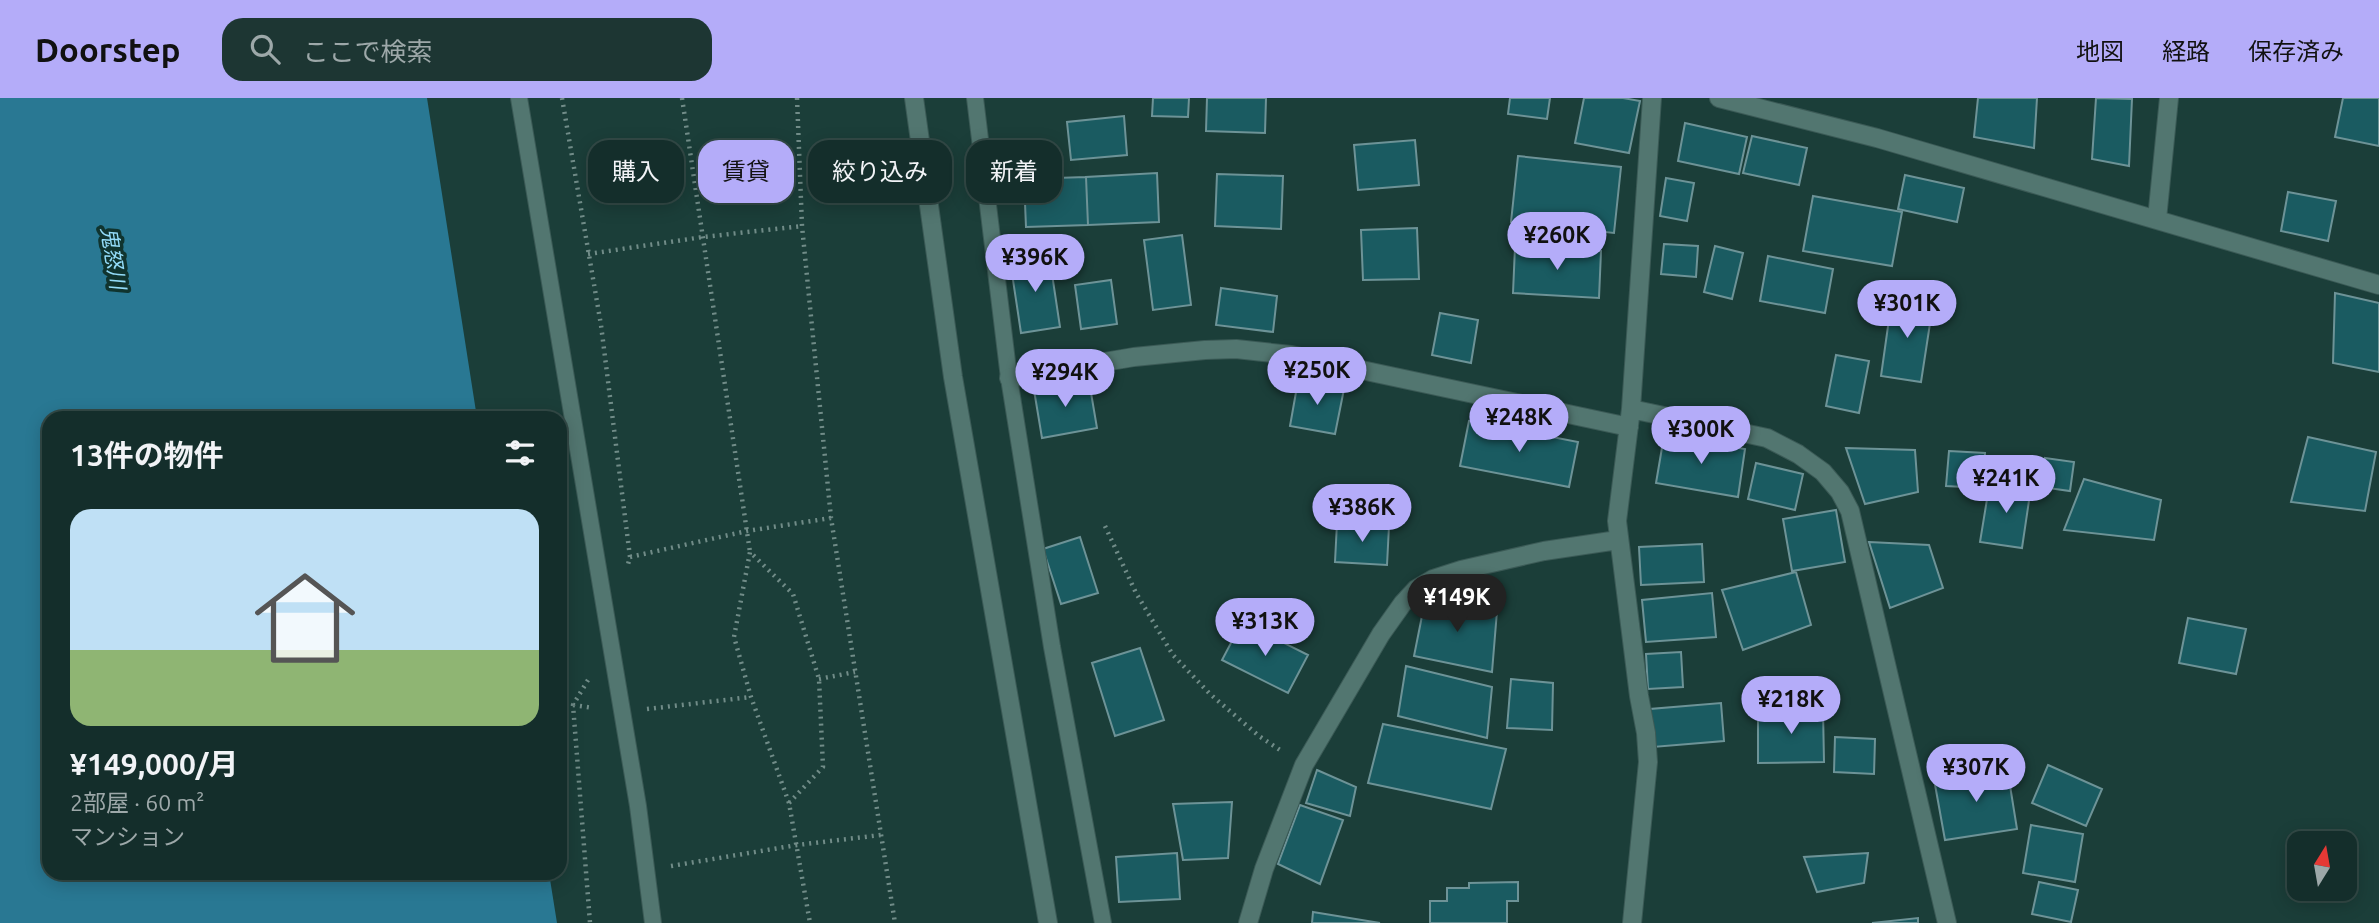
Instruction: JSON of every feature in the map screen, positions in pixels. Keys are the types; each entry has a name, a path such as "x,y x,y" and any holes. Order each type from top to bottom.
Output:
{"street":[{"path":"914,98 953,377 1048,923"},
{"path":"1632,923 1648,762 1618,540 1618,498 1630,418 1652,98"},
{"path":"1719,98 1877,138 2379,285"},
{"path":"2157,219 2169,98"},
{"path":"1009,378 1134,357 1236,349 1291,355 1630,418 1767,438 1797,454 1823,472 1840,492 1850,512 1947,923"},
{"path":"1248,923 1264,869 1304,765 1381,634 1416,589 1433,579 1461,570 1544,551 1618,540"}],"lane":[{"path":"519,98 622,712 653,923"},
{"path":"975,98 1009,378 1052,647 1103,923"}],"path":[{"path":"562,98 601,325 630,557 625,580"},
{"path":"682,98 750,552 734,637 751,697 789,803 810,923"},
{"path":"797,98 802,226 831,518 895,923"},
{"path":"588,254 802,226"},
{"path":"630,557 747,531 831,518"},
{"path":"1105,526 1149,618 1173,655 1210,694 1259,736 1304,765"},
{"path":"750,552 793,594 819,679 823,767 789,803"},
{"path":"819,679 855,673"},
{"path":"590,923 573,705 593,674"},
{"path":"573,705 622,712 751,697"},
{"path":"646,870 797,845 881,835"}],"water":[{"name":"鬼怒川","path":"0,98 427,98 476,411 42,411 42,880 550,880 557,923 0,923"}],"building":[{"path":"1153,98 1189,98 1188,117 1152,116"},
{"path":"1207,98 1266,98 1265,133 1206,131"},
{"path":"1510,98 1550,98 1547,119 1508,114"},
{"path":"1584,98 1640,101 1629,153 1575,143"},
{"path":"1978,98 2037,98 2034,148 1974,137"},
{"path":"2096,98 2132,99 2129,166 2092,159"},
{"path":"2343,98 2379,98 2379,146 2335,137"},
{"path":"1124,116 1127,155 1071,160 1067,122"},
{"path":"1685,123 1747,137 1739,174 1678,161"},
{"path":"1752,136 1807,148 1799,185 1743,173"},
{"path":"1415,140 1419,185 1358,190 1354,145"},
{"path":"1518,156 1621,167 1614,233 1511,222"},
{"path":"1157,173 1159,222 1088,225 1086,177"},
{"path":"1217,174 1283,176 1281,229 1215,226"},
{"path":"1905,175 1964,188 1957,222 1898,209"},
{"path":"1086,177 1088,225 1026,227 1025,203 1062,203 1062,178"},
{"path":"1666,178 1694,183 1687,221 1660,216"},
{"path":"2288,192 2336,201 2328,241 2281,231"},
{"path":"1813,196 1902,212 1892,266 1803,251"},
{"path":"1417,228 1419,279 1363,280 1361,230"},
{"path":"1182,235 1191,305 1153,310 1144,240"},
{"path":"1664,244 1698,246 1696,277 1661,274"},
{"path":"1715,246 1743,253 1732,299 1704,292"},
{"path":"1515,247 1601,251 1599,298 1513,293"},
{"path":"1049,254 1060,327 1021,333 1010,260"},
{"path":"1768,256 1833,269 1825,313 1760,301"},
{"path":"1111,280 1117,324 1081,329 1075,285"},
{"path":"1221,288 1277,296 1273,332 1216,325"},
{"path":"2335,293 2379,303 2379,372 2333,363"},
{"path":"1892,298 1933,304 1921,382 1881,376"},
{"path":"1440,313 1478,320 1471,363 1432,355"},
{"path":"1836,355 1869,361 1859,413 1826,406"},
{"path":"1089,381 1097,428 1042,438 1034,390"},
{"path":"1298,381 1344,389 1335,434 1290,426"},
{"path":"1469,421 1578,442 1569,487 1460,466"},
{"path":"1664,436 1745,449 1738,497 1656,483"},
{"path":"2308,437 2376,452 2365,511 2291,502"},
{"path":"1846,448 1915,450 1918,492 1865,504"},
{"path":"1949,451 1985,453 1983,488 1946,486"},
{"path":"2045,458 2074,462 2070,491 2041,487"},
{"path":"1756,463 1803,474 1795,510 1748,499"},
{"path":"2084,479 2161,500 2154,540 2064,530"},
{"path":"1990,481 2031,487 2022,548 1980,542"},
{"path":"1836,510 1845,562 1792,571 1783,519"},
{"path":"1337,523 1389,526 1387,565 1335,562"},
{"path":"1080,537 1098,593 1061,604 1043,549"},
{"path":"1869,542 1929,545 1943,588 1890,608"},
{"path":"1702,544 1704,582 1641,585 1639,547"},
{"path":"1796,572 1811,625 1743,650 1722,590"},
{"path":"1712,593 1716,637 1646,642 1642,600"},
{"path":"1426,596 1497,611 1492,672 1414,656"},
{"path":"2188,618 2246,629 2236,674 2179,663"},
{"path":"1242,622 1308,655 1288,693 1222,660"},
{"path":"1140,648 1164,720 1115,736 1092,663"},
{"path":"1681,652 1683,687 1648,689 1646,654"},
{"path":"1406,666 1492,687 1487,738 1398,716"},
{"path":"1511,679 1553,683 1552,730 1507,728"},
{"path":"1721,703 1724,741 1653,747 1650,709"},
{"path":"1758,710 1823,710 1824,762 1758,763"},
{"path":"1383,724 1506,749 1491,809 1368,783"},
{"path":"1835,737 1875,739 1874,774 1834,772"},
{"path":"2048,765 2102,789 2086,826 2032,803"},
{"path":"2007,767 2017,829 1945,840 1934,779"},
{"path":"1317,770 1356,787 1350,816 1306,803"},
{"path":"1232,802 1228,858 1183,860 1173,804"},
{"path":"1300,805 1343,820 1320,884 1278,864"},
{"path":"2031,825 2083,834 2075,882 2023,873"},
{"path":"1177,853 1180,899 1119,902 1116,857"},
{"path":"1868,853 1864,883 1817,892 1804,857"},
{"path":"1518,882 1518,901 1507,901 1507,923 1430,923 1430,901 1447,901 1447,888 1469,888 1469,883"},
{"path":"2039,882 2078,890 2071,922 2032,914"},
{"path":"1313,912 1380,923 1312,923"},
{"path":"1918,918 1918,923 1872,923"}]}
